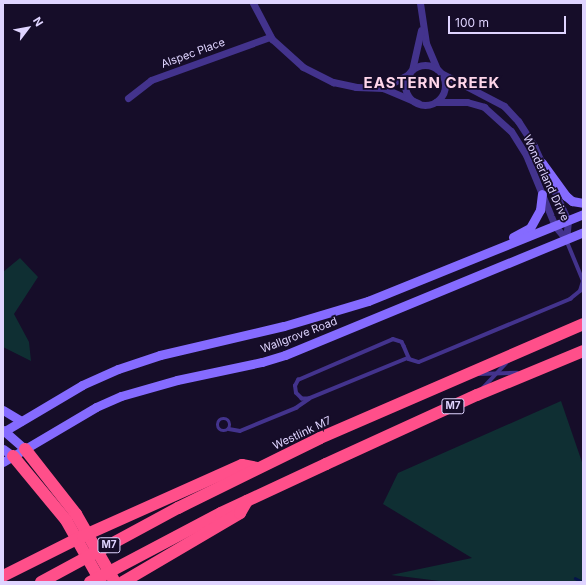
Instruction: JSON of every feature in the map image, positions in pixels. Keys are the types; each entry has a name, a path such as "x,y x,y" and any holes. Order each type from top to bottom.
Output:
{"highway":[{"name":"Westlink M7","path":"176,503 208,487 257,468 460,376 583,324"},
{"name":"M7","path":"90,582 190,535 223,517 247,501 477,395 583,352"},
{"path":"25,449 115,582"},
{"path":"8,459 71,517 101,582"},
{"name":"M7","path":"3,576 77,539 176,503"},
{"name":"M7","path":"41,582 176,503"},
{"path":"123,582 190,535"}],"main road":[{"path":"542,163 566,196 572,201 583,203"},
{"path":"462,264 530,228 540,210 542,194"},
{"name":"Wallgrove Road","path":"3,431 82,386 118,369 160,355 326,315 368,302 583,214"},
{"name":"Wallgrove Road","path":"8,459 96,407 145,388 285,355 583,232"},
{"path":"3,410 24,419"},
{"path":"3,431 25,449"},
{"path":"3,449 8,459"}],"street":[{"path":"253,3 270,37 287,54 320,76 343,85 383,88 424,105 436,102 444,92 444,79 439,71 422,27 420,3"},
{"path":"418,103 406,90 422,27"},
{"name":"Alspec Place","path":"128,98 151,80 270,37"},
{"path":"383,88 424,65 439,71"},
{"name":"Wonderland Drive","path":"439,71 504,106 518,120 542,163 568,221 566,240"},
{"name":"Wonderland Drive","path":"436,102 467,102 484,107 499,118 519,143 555,226 566,240"}],"lane":[{"path":"229,429 240,431 296,408 309,399 409,358 419,362 576,294 583,281 566,240"},
{"path":"309,399 302,399 296,393 294,386 298,380 393,339 402,342 409,358"},
{"path":"477,395 516,352"},
{"path":"460,376 497,373 528,374"}],"green space":[{"path":"20,258 38,277 14,314 29,342 31,361 3,347 3,272"},
{"path":"561,401 583,465 583,582 448,582 391,575 472,558 383,504 398,473"}],"waterway":[{"path":"575,578 583,582"}],"district":[{"name":"EASTERN CREEK","path":"432,83"}]}
